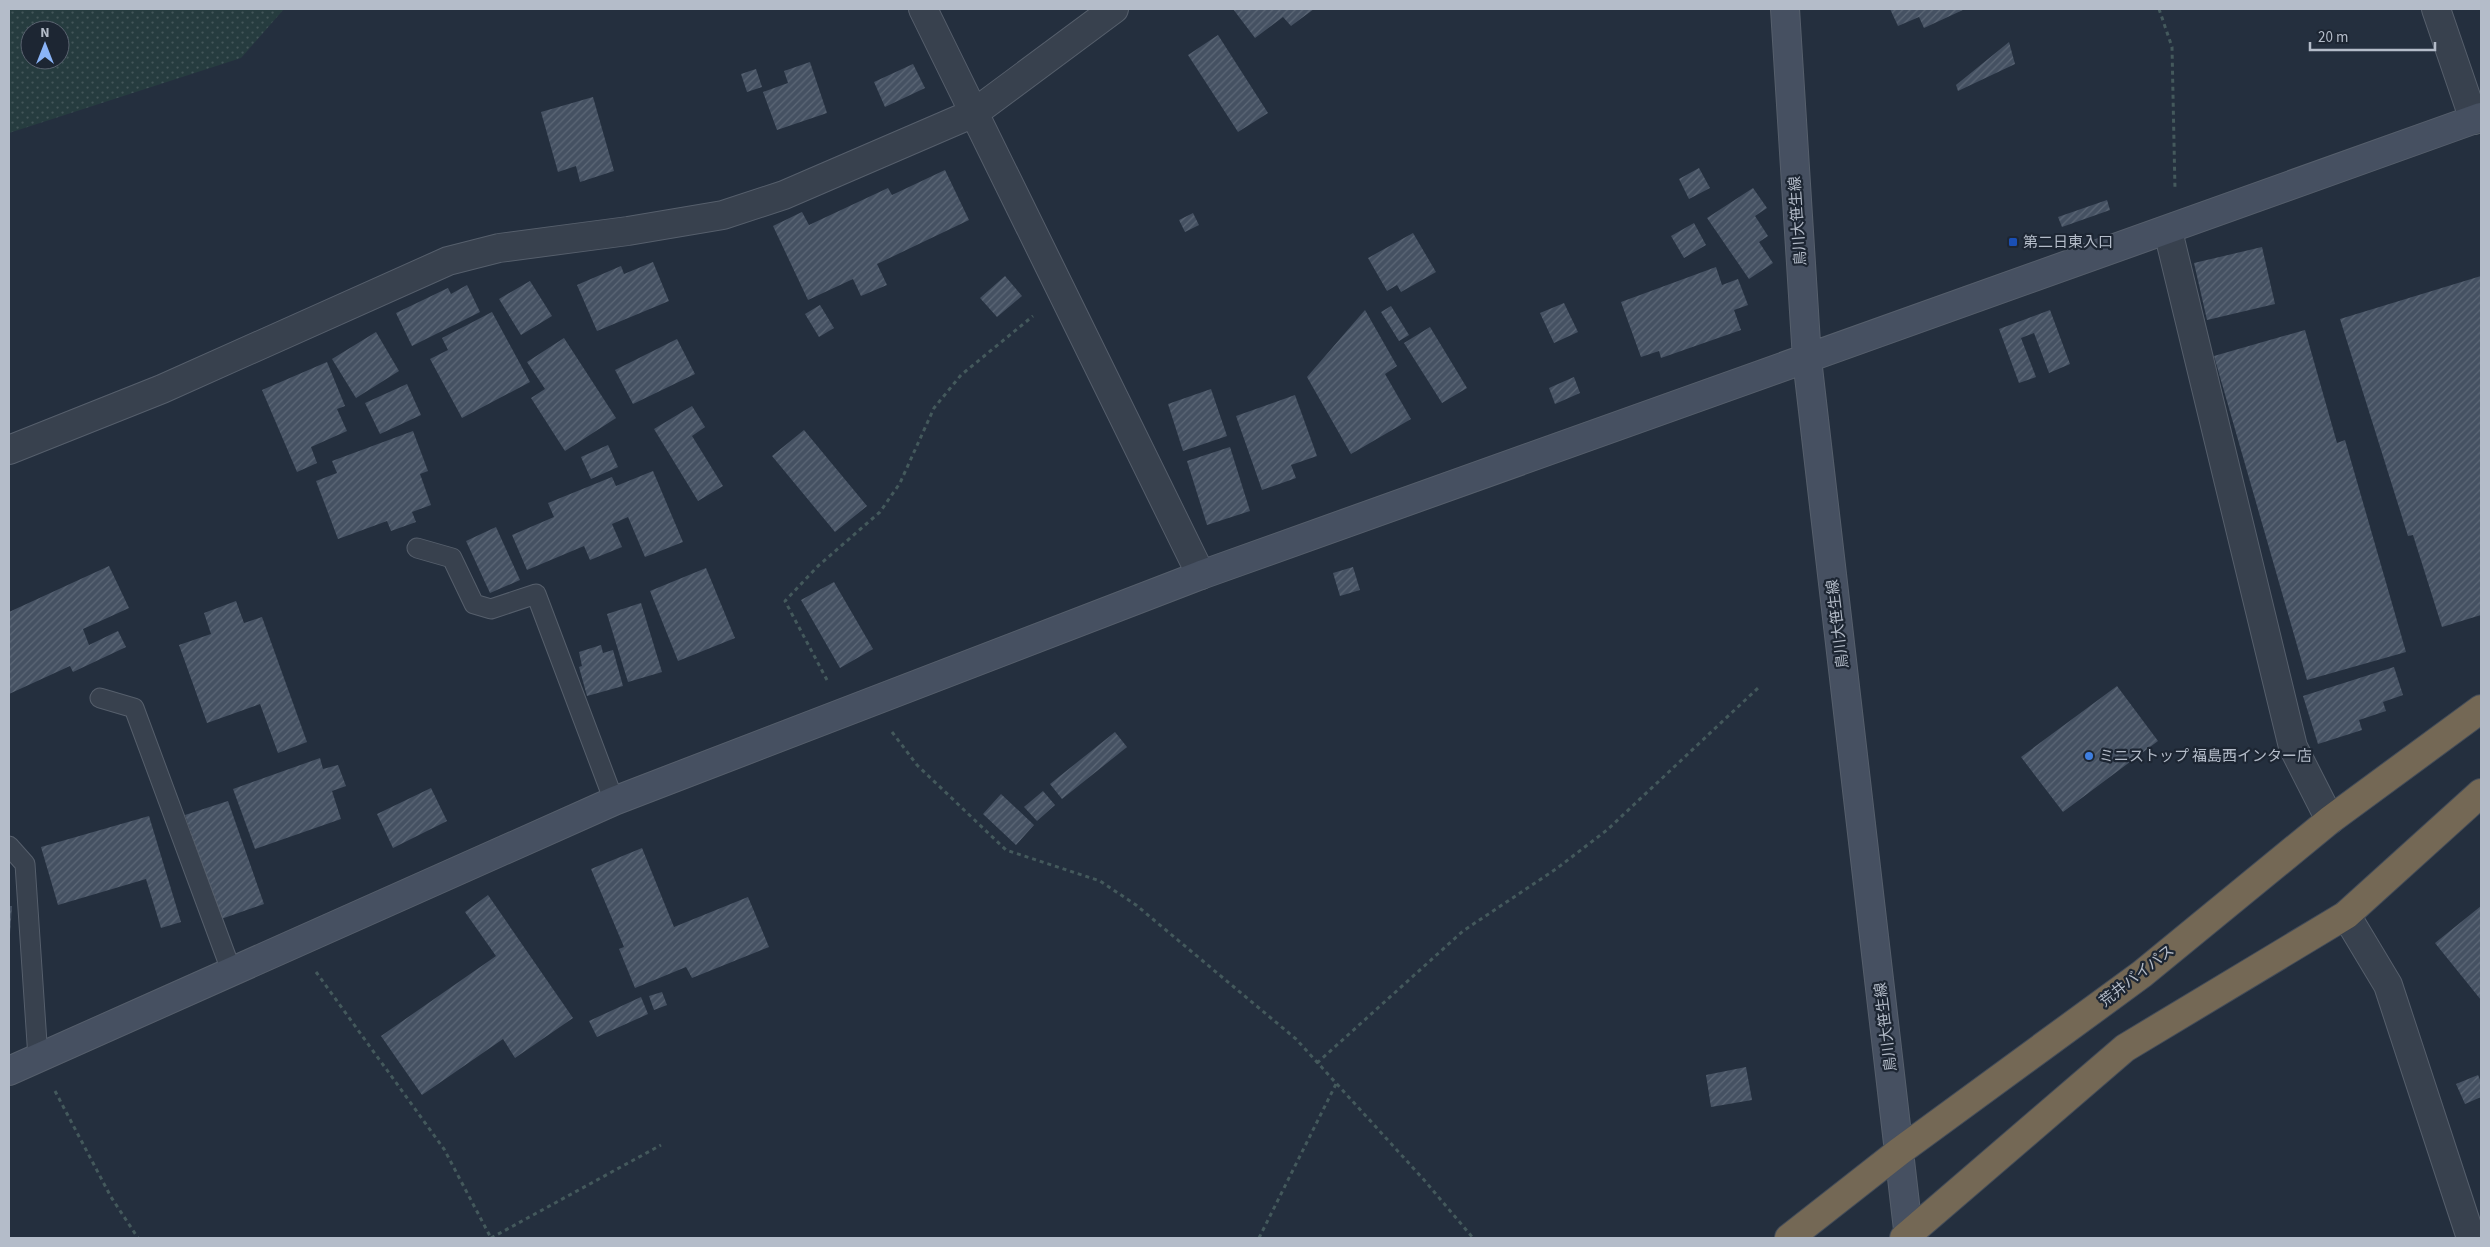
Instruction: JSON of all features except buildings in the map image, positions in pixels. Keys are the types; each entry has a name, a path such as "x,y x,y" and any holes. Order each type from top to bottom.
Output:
{"highway":[{"name":"荒井バイパス","path":"1788,1238 1900,1151 2142,974 2330,820 2481,709"},
{"path":"1907,1237 2125,1048 2346,915 2481,793"}],"street":[{"path":"923,9 1201,576"},
{"path":"9,450 162,389 448,261 500,248 628,231 723,215 784,195 974,113 1114,9"},
{"name":"鳥川大笹生線","path":"1785,9 1807,359 1900,1151 1907,1237"},
{"path":"9,1071 614,800 1201,576 2478,119 2436,9"},
{"path":"2172,229 2293,747 2330,820"},
{"path":"2346,915 2388,985 2471,1238"}],"lane":[{"path":"417,548 452,558 474,604 491,609 536,594 614,800"},
{"path":"100,698 134,708 231,970"},
{"path":"9,846 25,864 38,1058"}],"path":[{"path":"2159,9 2172,46 2172,229"},
{"path":"1062,292 961,375 934,408 900,483 880,512 818,566 785,601 857,707 1006,850 1100,881 1136,905 1296,1039 1425,1181 1473,1238"},
{"path":"1316,1063 1463,931 1556,869 1607,830 1758,688"},
{"path":"296,942 312,968 444,1150 491,1238 661,1145"},
{"path":"38,1058 111,1197 138,1238"},
{"path":"1259,1238 1336,1084"}],"green space":[{"path":"9,9 284,9 241,58 9,133"}],"place":[{"name":"第二日東入口","path":"2013,242"},
{"name":"ミニストップ 福島西インター店","path":"2089,756"}]}
